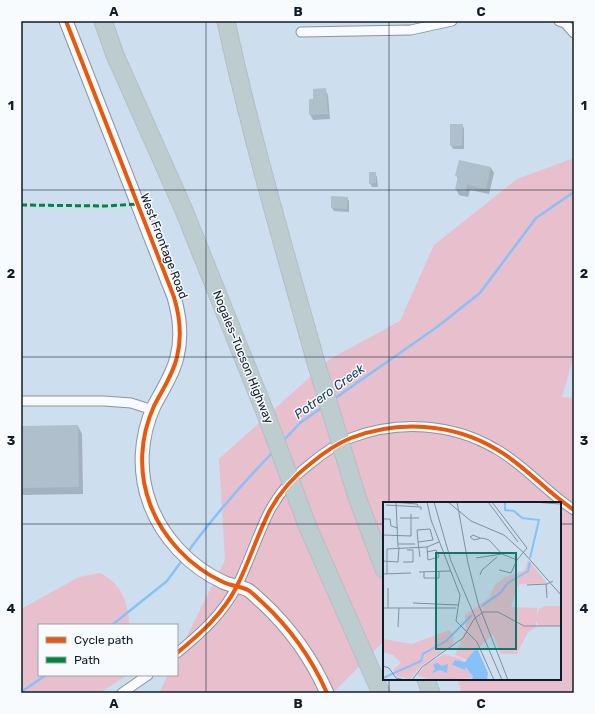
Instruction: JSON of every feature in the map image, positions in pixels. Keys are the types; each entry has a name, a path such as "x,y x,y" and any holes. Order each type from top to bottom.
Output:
{"highway":[{"name":"Nogales–Tucson Highway","path":"103,21 115,55 183,208 268,417 307,525 381,693"},
{"path":"226,21 236,70 317,366 357,497 383,566"},
{"path":"426,680 431,693"}],"street":[{"name":"West Frontage Road","path":"66,21 177,309 180,333 177,357 171,374 153,410 145,433 143,447 143,475 149,503 162,528 173,542 193,562 222,582 249,590 271,611 308,657 327,693"},
{"path":"301,32 411,30 452,21"},
{"path":"559,21 565,23 574,33"},
{"path":"21,401 104,401 130,403 153,410"},
{"path":"178,652 204,630 217,616 237,587 266,518 276,499 294,477 319,457 349,438 367,432 405,426 424,426 461,433 496,448 511,458 545,489 574,510"},
{"path":"122,693 147,676"}],"shaded area":[{"path":"574,158 574,355 562,397 574,398 574,693 462,693 457,680 561,680 561,502 383,502 383,642 333,693 159,693 168,676 178,676 178,654 225,560 219,459 330,359 400,321 434,245 517,179"},
{"path":"100,573 113,582 122,594 129,617 129,624 38,624 38,676 126,676 100,693 21,693 21,609 79,577"}],"building":[{"path":"326,88 328,114 309,115 309,99 313,99 313,89"},
{"path":"450,124 463,124 462,146 450,146"},
{"path":"459,160 491,167 486,189 467,185 466,192 455,189 458,176 455,176"},
{"path":"369,172 376,172 376,183 369,184"},
{"path":"331,196 348,197 347,209 331,208"},
{"path":"78,425 79,487 21,488 21,426"}],"waterway":[{"name":"Potrero Creek","path":"334,399 437,327 480,293 536,218 574,192"},
{"name":"Potrero Creek","path":"283,441 301,422 323,407"},
{"name":"Potrero Creek","path":"187,553 228,501 273,452"},
{"name":"Potrero Creek","path":"113,624 167,581 183,559"},
{"name":"Potrero Creek","path":"21,692 45,676"}],"marked path":[{"path":"21,205 106,206 138,204"}],"cycle path":[{"path":"66,21 174,297 178,312 180,327 179,350 170,376 149,418 143,442 142,467 146,492 150,504 155,516 170,539 179,550 199,568 223,582 248,590 272,612 299,644 321,680 327,693"},
{"path":"178,652 210,623 225,606 237,586 269,512 282,492 298,474 324,453 345,440 387,428 406,427 443,429 461,434 479,440 507,455 574,510"}]}
